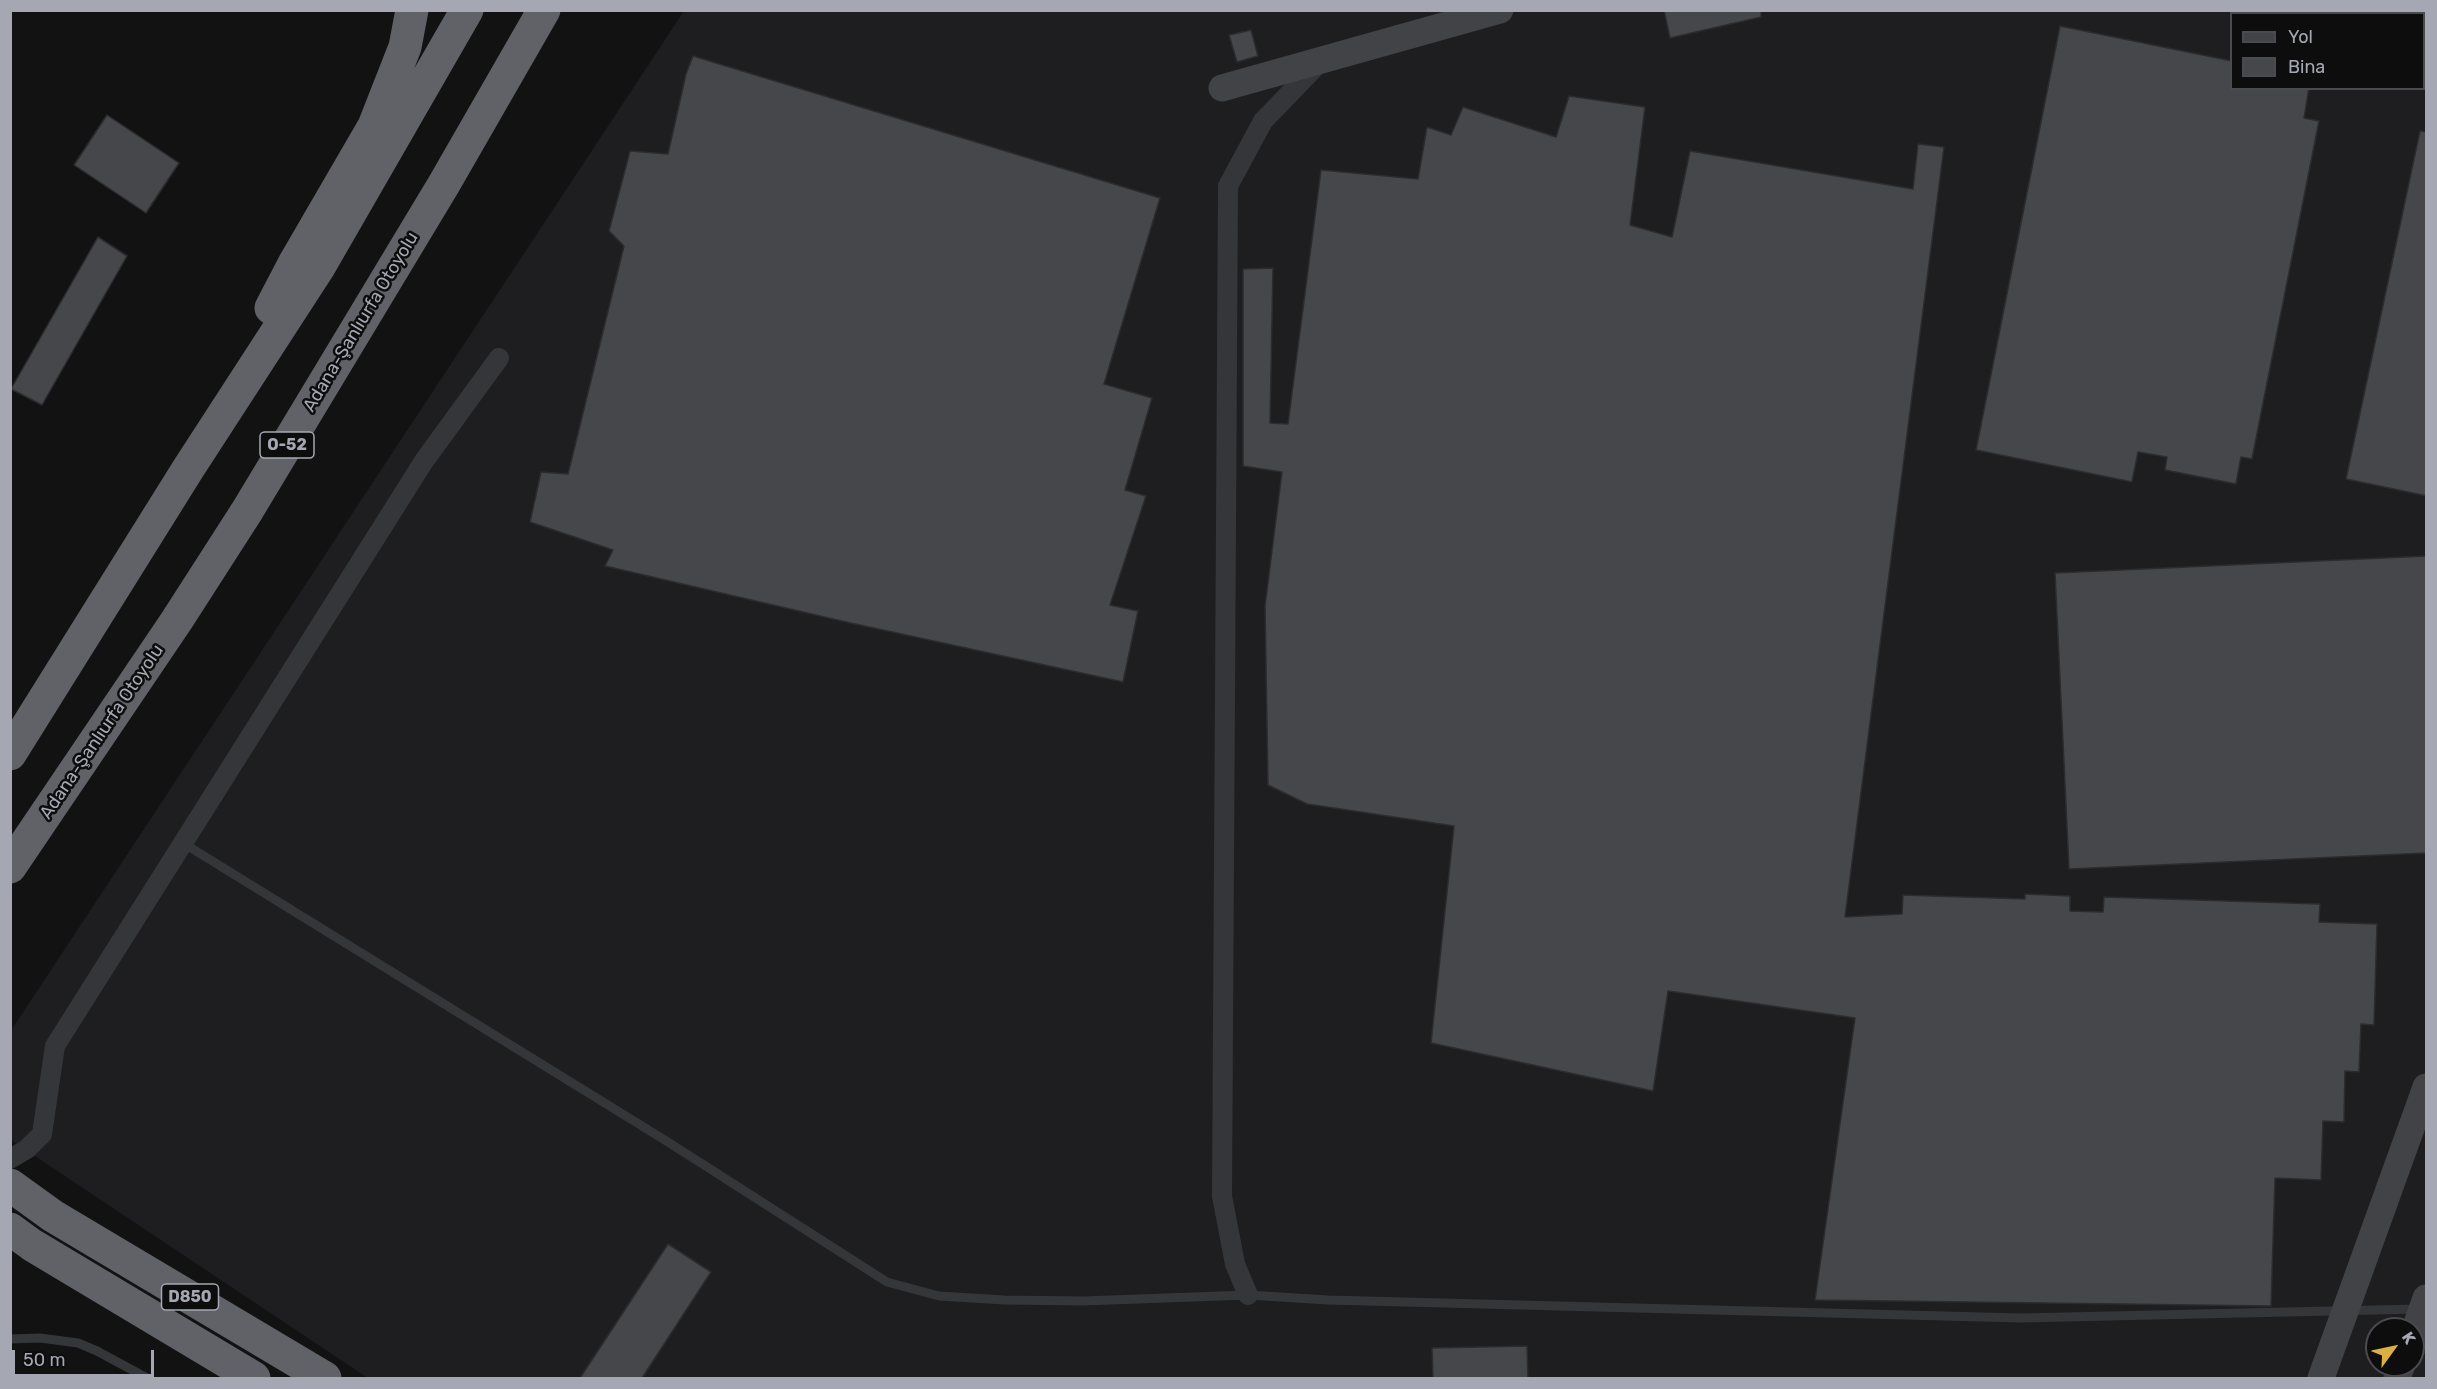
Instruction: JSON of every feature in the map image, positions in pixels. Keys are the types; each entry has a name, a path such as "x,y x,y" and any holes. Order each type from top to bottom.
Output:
{"highway":[{"path":"188,469 295,262 374,126 405,48 412,10"},
{"path":"10,754 188,469 320,267 467,10"},
{"name":"Adana-Şanlıurfa Otoyolu","path":"10,867 177,620 247,511 444,184 544,10"},
{"name":"D850","path":"10,1185 53,1216 325,1378"},
{"name":"D850","path":"21,1237 254,1378"}],"street":[{"path":"1222,88 1500,10"},
{"path":"1248,1295 1235,1264 1222,1185 1228,186 1263,121 1321,61"},
{"path":"10,1159 27,1149 42,1134 55,1046 424,461 499,358"},
{"path":"2321,1378 2427,1087"}],"lane":[{"path":"183,843 658,1136 887,1282 939,1296 1083,1301 1248,1295 1328,1300 2021,1318 2425,1306"},
{"path":"10,1338 39,1338 78,1343 97,1350 147,1378"}],"shaded area":[{"path":"684,11 2426,11 2426,1378 368,1378 11,1140 10,1032"}],"building":[{"path":"1664,10 1761,10 1761,17 1670,38"},
{"path":"2060,26 2230,61 2230,90 2309,90 2304,118 2319,121 2252,459 2241,457 2236,484 2165,470 2167,457 2138,452 2132,482 1976,450"},
{"path":"1251,30 1258,56 1237,62 1229,35"},
{"path":"693,56 1160,198 1104,384 1152,398 1125,490 1146,496 1110,605 1138,611 1123,682 846,622 605,566 613,550 530,522 541,472 568,474 624,246 609,231 630,151 668,154 686,74"},
{"path":"1569,96 1645,107 1630,225 1672,237 1690,151 1913,189 1918,144 1944,147 1845,917 1902,914 1903,895 2025,899 2025,894 2070,896 2070,911 2103,912 2104,897 2320,904 2319,922 2377,924 2374,1025 2361,1024 2359,1072 2345,1071 2344,1122 2323,1121 2321,1180 2275,1178 2271,1306 1815,1300 1855,1018 1668,991 1653,1091 1431,1043 1454,826 1307,804 1268,785 1265,606 1282,472 1243,466 1243,269 1273,268 1270,423 1288,424 1321,170 1418,179 1427,127 1451,135 1463,107 1556,137"},
{"path":"107,115 179,163 146,213 74,165"},
{"path":"2420,131 2427,132 2427,496 2346,479"},
{"path":"98,237 127,256 42,405 11,389"},
{"path":"2427,556 2427,853 2069,869 2055,573"},
{"path":"668,1244 711,1272 642,1378 580,1378"},
{"path":"1527,1346 1528,1378 1433,1378 1432,1348"}]}
